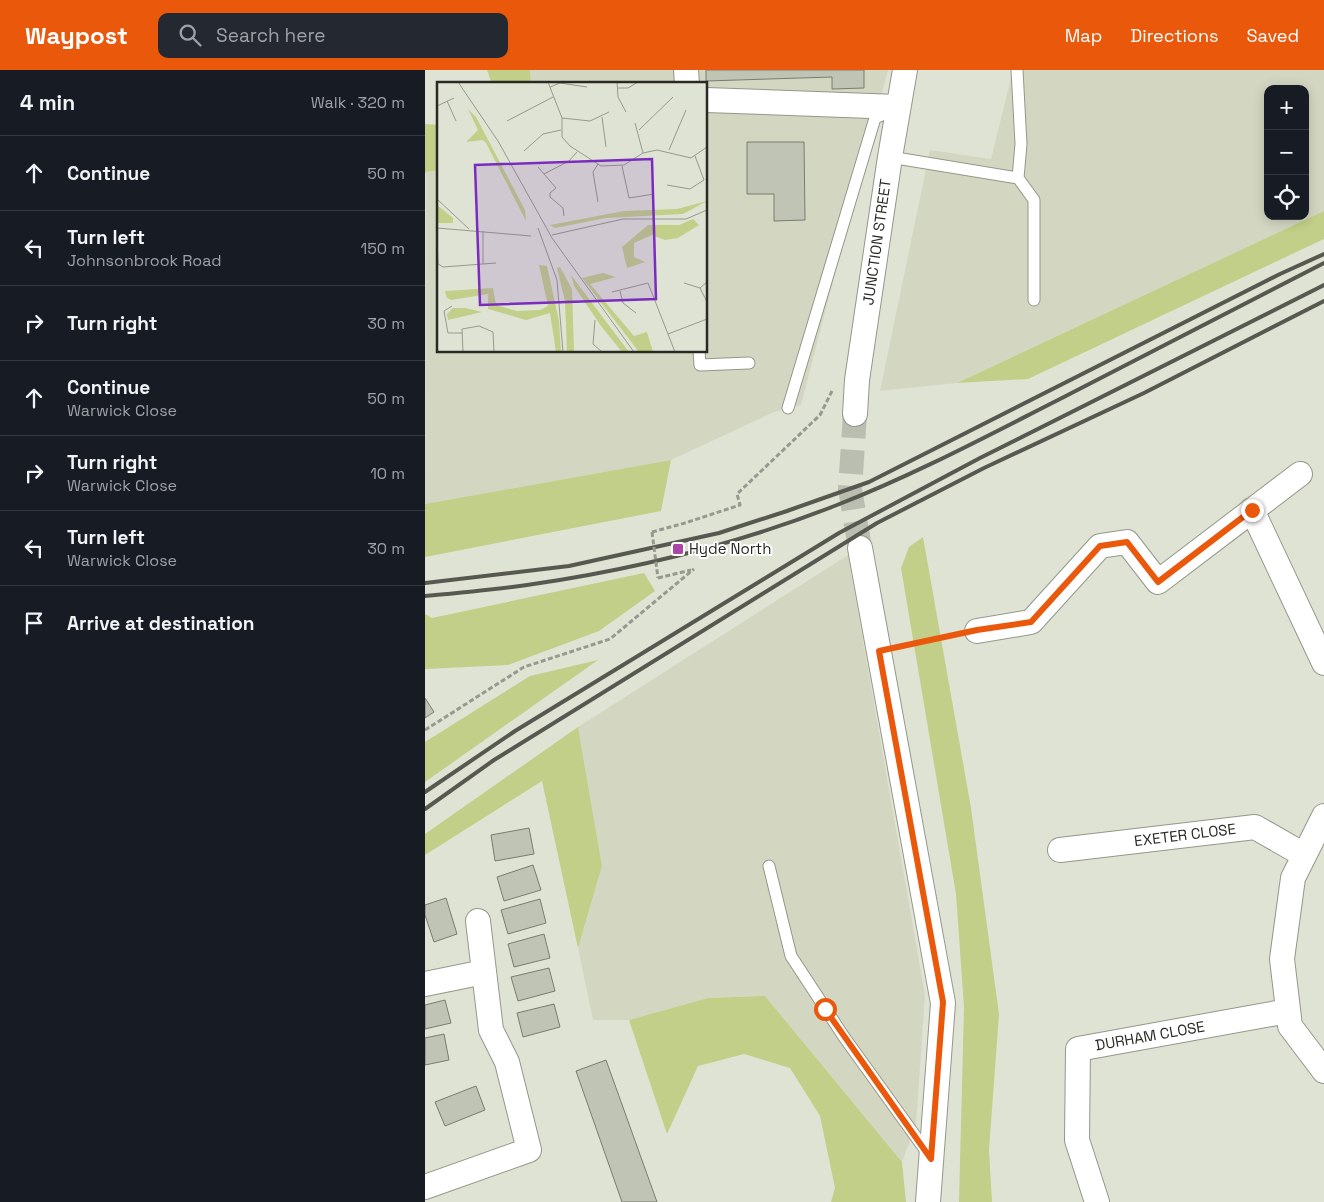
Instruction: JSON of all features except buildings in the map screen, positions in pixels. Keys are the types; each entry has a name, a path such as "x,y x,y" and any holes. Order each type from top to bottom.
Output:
{"street":[{"name":"JUNCTION STREET","path":"855,414 857,380 890,157 905,70"},
{"path":"707,100 898,107"},
{"path":"977,630 1031,622 1100,546 1127,542 1158,582 1300,474"},
{"path":"1252,510 1324,663"},
{"path":"860,548 943,1002 928,1202"},
{"path":"1324,816 1293,878 1282,959 1290,1026 1324,1071"},
{"name":"EXETER CLOSE","path":"1059,850 1255,827 1304,855"},
{"path":"425,1187 529,1150 507,1062 491,1030 478,921"},
{"path":"425,984 484,972"},
{"name":"DURHAM CLOSE","path":"1097,1202 1077,1140 1078,1049 1288,1011"}],"lane":[{"path":"1017,70 1021,144 1018,178 1034,200 1034,300"},
{"path":"788,408 875,118 898,107"},
{"path":"890,157 1018,178"},
{"path":"699,352 700,365 749,364"},
{"path":"769,866 791,956 839,1030 931,1159"}],"path":[{"path":"425,730 524,667 610,639 694,569 658,578 652,532 740,505 737,494 820,415 833,388"},
{"path":"879,651 977,630"}],"shaded area":[{"path":"530,70 888,70 801,405 774,412 671,460 425,504 426,172 437,170 437,352 707,352 707,82 531,82"},
{"path":"1013,70 1324,70 1324,211 1309,218 1309,85 1264,85 1264,220 1305,220 957,383 880,391 930,150 991,159"},
{"path":"848,555 925,995 916,1125 902,1162 765,996 708,998 629,1020 593,1020 578,948 602,866 578,727"}],"green space":[{"path":"487,70 530,70 531,82 491,82"},
{"path":"425,124 437,125 437,170 426,172 425,174"},
{"path":"1324,211 1324,239 1028,379 957,383 1305,220 1309,220 1309,218"},
{"path":"671,460 661,511 425,557 425,504"},
{"path":"923,537 971,808 999,1014 989,1150 992,1202 959,1202 964,1007 956,894 901,568 909,547"},
{"path":"644,573 655,591 599,631 508,665 425,669 425,614 432,618"},
{"path":"598,660 425,782 425,742 530,676"},
{"path":"578,727 602,866 578,948 542,781 425,855 425,834"},
{"path":"765,996 902,1162 906,1202 831,1202 835,1188 820,1116 790,1068 744,1054 698,1066 667,1134 629,1020 708,998"}],"tunnel":[{"path":"855,414 850,489 860,548"}],"railway":[{"path":"425,583 569,566 719,533 869,482 1280,274 1324,254"},
{"path":"425,596 514,587 606,572 684,554 800,519 866,493 950,455 1324,263"},
{"path":"425,792 515,731 839,533 980,458 1324,285"},
{"path":"425,809 494,760 877,523 984,468 1144,393 1324,301"}],"place":[{"name":"Hyde North","path":"678,549"}],"route":[{"path":"825,1009 931,1159 943,1002 879,651 977,630 1031,622 1100,546 1127,542 1158,582 1252,510"}]}
